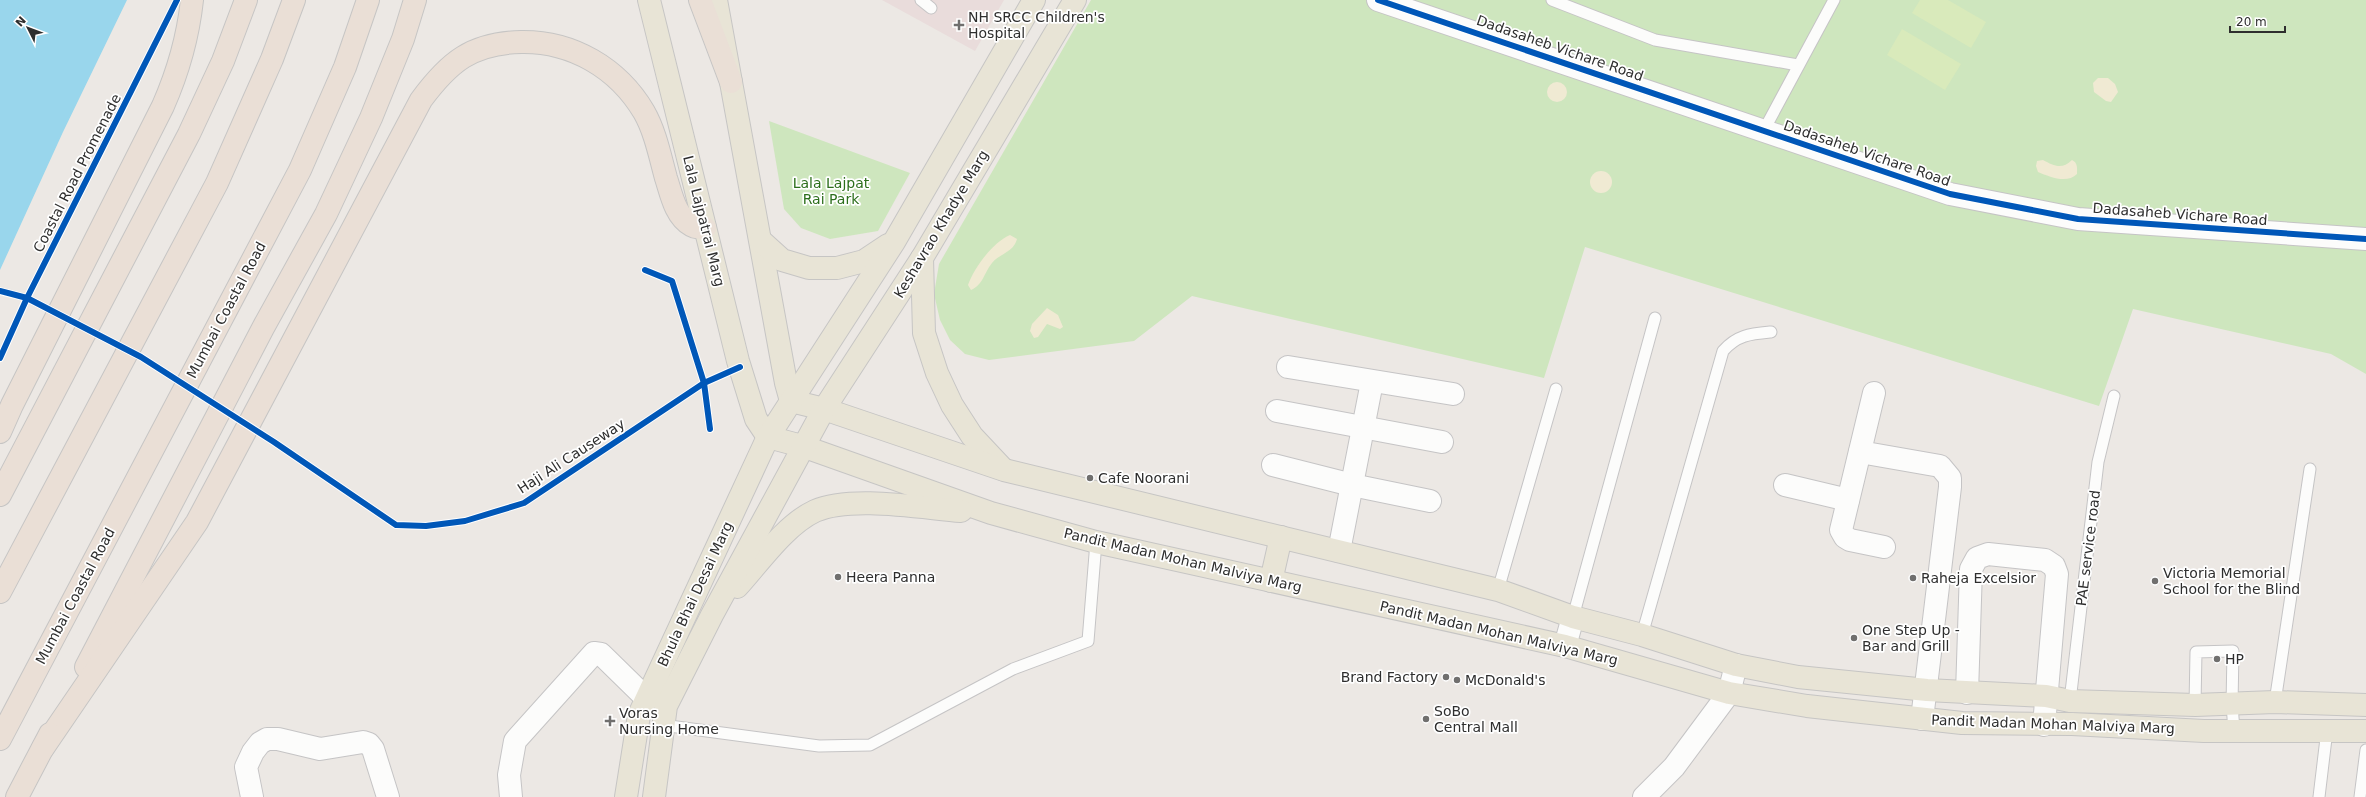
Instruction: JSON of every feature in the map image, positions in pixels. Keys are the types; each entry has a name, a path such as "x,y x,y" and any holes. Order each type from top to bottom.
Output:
{"highway":[{"path":"0,432 15,398 145,144 175,78 184,44 192,0"},
{"path":"0,495 189,134 223,61 246,0"},
{"path":"0,592 217,183 272,59 294,0"},
{"name":"Mumbai Coastal Road","path":"0,739 300,170 345,67 368,0"},
{"path":"17,797 263,328 326,214 374,111 403,39 415,0"},
{"path":"700,0 731,82"},
{"path":"43,748 125,631 197,522 421,100 438,77 455,61 476,50 503,43 529,42 554,44 578,52 601,64 618,79 644,112 674,203 681,215 691,226 705,228"}],"main road":[{"name":"Lala Lajpatrai Marg","path":"649,0 738,361 756,419 768,437"},
{"path":"716,0 786,383 791,400"},
{"path":"791,400 894,242 1034,0"},
{"name":"Keshavrao Khadye Marg","path":"802,446 824,409 922,258 1075,0"},
{"path":"761,241 782,260 816,268 837,268 864,261 894,242"},
{"path":"922,258 924,334 937,372 952,404 972,436 1004,470"},
{"path":"791,400 824,409"},
{"name":"Bhula Bhai Desai Marg","path":"626,797 639,715 768,437 791,400"},
{"name":"Pandit Madan Mohan Malviya Marg","path":"824,409 1004,470 1498,590 1573,617 1642,635 1736,665 1798,677 1927,690 2046,696 2070,700 2195,705 2232,705 2275,702 2366,705"},
{"name":"Pandit Madan Mohan Malviya Marg","path":"768,437 802,446 991,513 1096,542 1565,646 1729,693 1807,706 1962,723 2234,730 2366,731"},
{"name":"Bhula Bhai Desai Marg","path":"654,797 662,725 666,706 712,615 802,446"},
{"path":"712,615 786,532 815,511 846,504 991,513"},
{"path":"1271,581 1281,537"}],"street":[{"name":"Dadasaheb Vichare Road","path":"1378,0 1950,194 2078,219 2366,239"},
{"path":"1288,367 1372,382 1453,394"},
{"path":"1339,551 1372,382"},
{"path":"1874,393 1841,530 1842,534 1850,540 1884,547"},
{"path":"1277,411 1442,442"},
{"path":"1860,452 1940,466 1950,478 1927,690 1922,719"},
{"path":"1273,465 1352,484 1430,500"},
{"path":"1785,485 1848,500"},
{"path":"1967,693 1971,569 1977,558 1988,554 2045,560 2054,566 2057,574 2044,725"},
{"path":"1565,646 1573,617"},
{"path":"511,797 509,775 515,741 594,653 601,654 647,699"},
{"path":"1644,797 1674,767 1729,693 1736,665"},
{"path":"252,797 246,767 253,752 260,744 267,739 278,739 320,748 362,742 369,744 373,749 388,797"}],"lane":[{"path":"921,0 931,8"},
{"path":"1552,0 1656,40 1798,65"},
{"path":"1764,130 1834,0"},
{"path":"1573,617 1655,318"},
{"path":"1642,635 1724,351 1732,341 1740,336 1771,332"},
{"path":"1498,590 1556,389"},
{"name":"PAE service road","path":"2070,700 2098,462 2114,396"},
{"path":"2275,702 2310,469"},
{"path":"662,725 819,746 870,745 1013,669 1088,641 1096,542"},
{"path":"2195,705 2196,652 2233,651 2232,705 2234,730"},
{"path":"2319,797 2327,730"},
{"path":"2360,797 2366,750"}],"shaded area":[{"name":"NH SRCC Children's Hospital","path":"882,0 1004,0 975,51"}],"green space":[{"path":"1091,0 2366,0 2366,374 2331,354 2133,309 2099,406 1585,247 1544,378 1192,296 1134,341 989,360 965,354 950,340 940,320 934,294 939,264"},
{"path":"1920,0 1948,0 1986,22 1971,48 1912,13"},
{"path":"1902,29 1961,64 1945,90 1887,55"},
{"name":"Lala Lajpat Rai Park","path":"769,121 910,173 878,231 830,239 801,228 784,209"}],"sand":[{"path":"2098,78 2108,78 2115,84 2118,92 2111,102 2106,101 2094,92 2093,83"},
{"path":"1553,82 1561,82 1567,88 1567,96 1561,102 1553,102 1547,96 1547,88"},
{"path":"2043,160 2051,164 2061,166 2072,160 2076,164 2077,174 2068,179 2058,179 2038,172 2036,166 2037,161"},
{"path":"1601,171 1605,172 1611,178 1611,186 1605,192 1601,193 1597,192 1591,186 1590,182 1591,178 1597,172"},
{"path":"1010,235 1017,239 1013,247 992,263 981,282 971,290 968,285 979,264 997,243"},
{"path":"1047,308 1058,315 1063,327 1060,329 1047,324 1038,337 1034,338 1030,331 1032,324"}],"water":[{"path":"0,0 127,0 63,132 0,270"}],"cycle path":[{"name":"Coastal Road Promenade","path":"0,358 27,298 177,0"},
{"path":"1378,0 1950,194 2078,219 2366,239"},
{"path":"645,270 672,281 704,383 710,429"},
{"name":"Haji Ali Causeway","path":"0,291 27,298 141,357 274,442 396,525 426,526 465,521 524,503 704,383 740,367"}],"place":[{"name":"NH SRCC Children's Hospital","path":"959,25"},
{"name":"Cafe Noorani","path":"1090,478"},
{"name":"Heera Panna","path":"838,577"},
{"name":"Raheja Excelsior","path":"1913,578"},
{"name":"Victoria Memorial School for the Blind","path":"2155,581"},
{"name":"One Step Up - Bar and Grill","path":"1854,638"},
{"name":"HP","path":"2217,659"},
{"name":"Brand Factory","path":"1446,677"},
{"name":"McDonald's","path":"1457,680"},
{"name":"SoBo Central Mall","path":"1426,719"},
{"name":"Voras Nursing Home","path":"610,721"}]}
